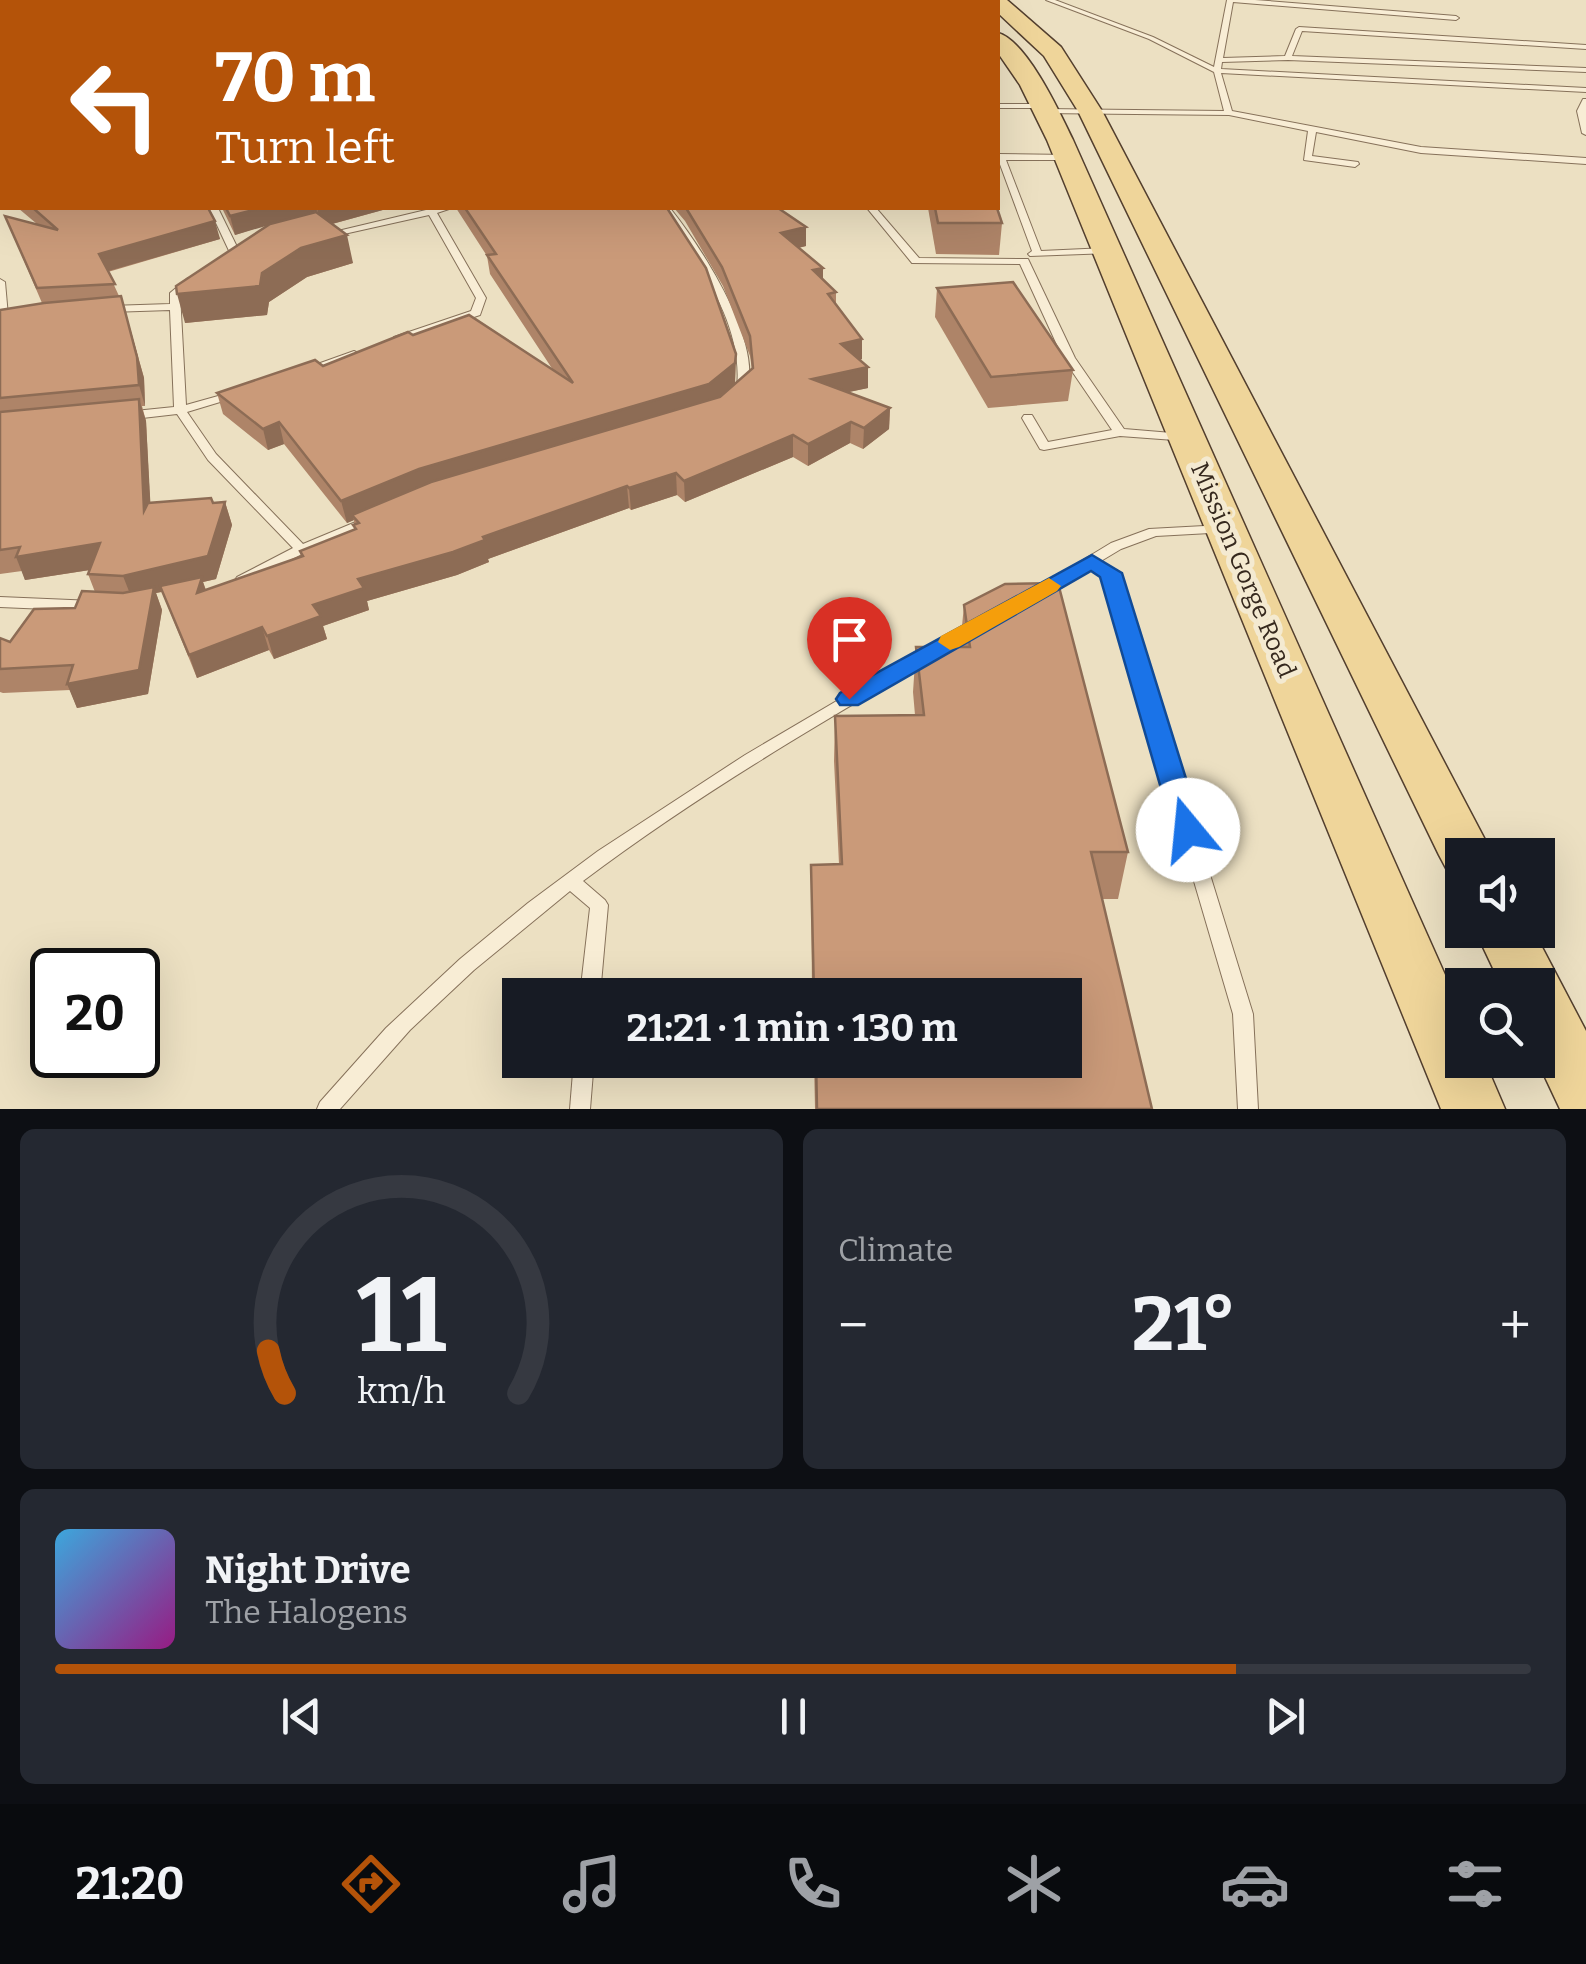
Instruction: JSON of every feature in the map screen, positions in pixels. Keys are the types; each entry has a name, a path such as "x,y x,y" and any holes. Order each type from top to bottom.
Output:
{"main road":[{"path":"1000,6 1053,52 1090,111 1457,838"},
{"name":"Mission Gorge Road","path":"1000,42 1012,54 1043,108 1108,252 1473,1109"},
{"path":"1555,1032 1586,1095"}],"lane":[{"path":"1049,0 1167,44 1217,71 1586,90"},
{"path":"1230,113 1217,71 1230,0 1456,18"},
{"path":"1288,58 1299,29 1586,47"},
{"path":"1218,60 1288,58 1586,70"},
{"path":"1586,101 1581,110 1586,133"},
{"path":"1000,106 1230,113 1421,150 1586,161"},
{"path":"1312,129 1307,158 1355,164"},
{"path":"1000,157 1065,156"},
{"path":"1000,160 1037,252"},
{"path":"214,210 236,255"},
{"path":"308,239 427,210"},
{"path":"386,344 476,313 481,298 432,210"},
{"path":"668,210 691,238 723,298 746,374 745,386 730,398"},
{"path":"872,210 916,261 1024,260 1037,252 1108,252"},
{"path":"221,263 254,251"},
{"path":"1024,260 1069,358 1120,432"},
{"path":"206,271 175,293 180,410 212,456 301,550"},
{"path":"0,282 2,316 20,315"},
{"path":"104,309 176,306"},
{"path":"295,374 367,350"},
{"path":"108,418 180,410 241,393"},
{"path":"1028,418 1044,446 1120,432 1187,438"},
{"path":"222,587 374,520"},
{"path":"1022,601 1116,546 1154,532 1226,529"},
{"path":"1092,562 1110,573 1243,1014 1248,1109"},
{"path":"0,602 113,607"},
{"path":"327,1109 402,1024 506,932 572,882 729,773 988,620"},
{"path":"572,882 599,905 592,978"},
{"path":"580,1109 583,1078"}],"building":[{"path":"35,210 209,210 215,221 99,254 115,284 37,288 5,216 58,230"},
{"path":"227,210 253,210 230,216"},
{"path":"466,210 668,210 706,268 736,354 735,363 709,384 419,469 341,501 279,422 263,429 217,393 315,360 323,366 408,332 413,335 469,315 573,383 487,255 496,254"},
{"path":"687,210 781,210 806,227 781,233 823,268 813,270 836,292 828,294 862,339 841,344 868,367 812,379 890,408 864,428 851,422 808,444 793,435 684,481 676,473 627,486 483,537 485,540 453,552 358,579 364,588 313,605 321,616 267,636 262,627 189,655 160,586 202,577 197,593 303,556 300,551 356,529 353,525 359,523 352,515 431,482 720,397 753,368 750,336 722,267"},
{"path":"935,210 998,210 1002,223 938,223"},
{"path":"316,212 347,235 301,248 262,273 260,286 177,294 176,286 270,224"},
{"path":"1013,282 1073,370 991,377 937,288"},
{"path":"121,296 137,357 139,385 0,398 0,310"},
{"path":"139,399 144,511 148,503 211,498 213,503 225,502 208,556 123,576 88,574 100,543 16,557 20,547 0,550 0,412"},
{"path":"1058,583 1128,852 1091,852 1152,1109 817,1109 816,1078 1082,1078 1082,978 814,978 811,865 842,864 835,716 924,715 916,647 970,647 964,605 1005,584"},
{"path":"154,587 139,670 67,684 73,665 0,669 0,638 10,642 34,609 75,608 82,591 123,593"}],"slow traffic":[{"path":"950,642 1049,586"}],"route":[{"path":"849,699 1092,562 1110,573 1188,830"}]}
